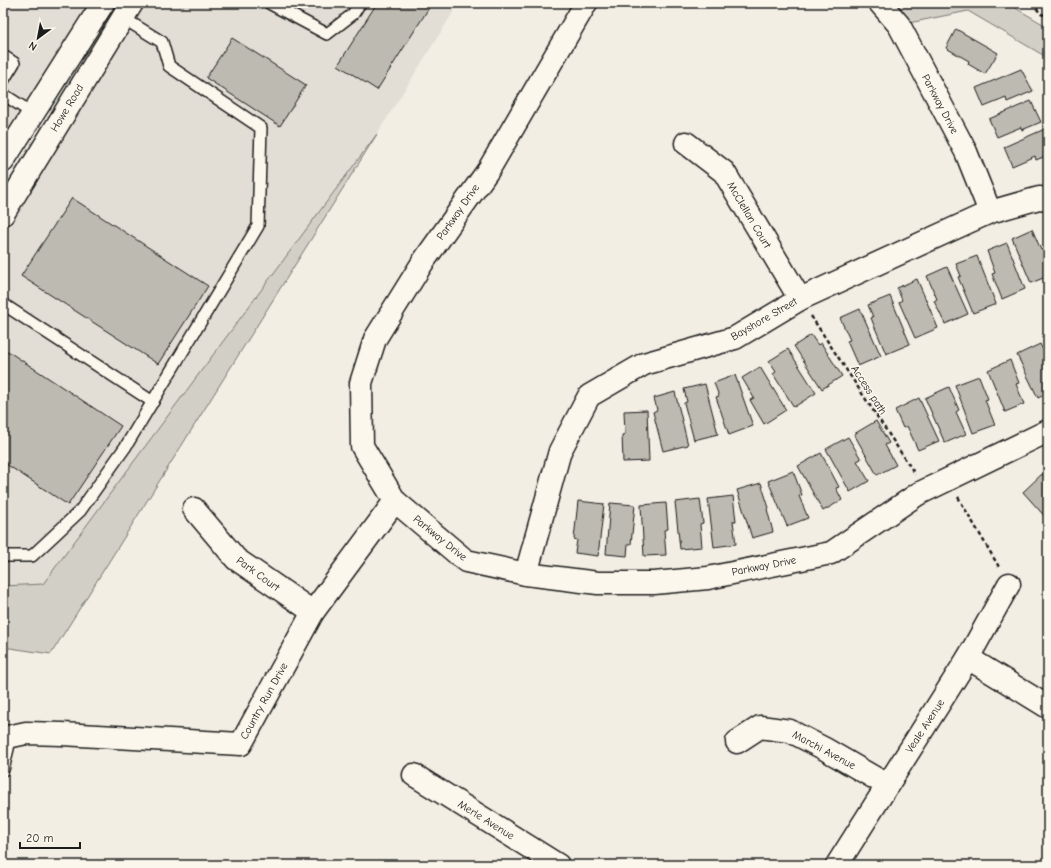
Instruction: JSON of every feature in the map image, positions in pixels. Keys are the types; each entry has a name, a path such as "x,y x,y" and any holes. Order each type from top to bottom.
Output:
{"street":[{"path":"3,161 103,3"},
{"name":"Parkway Drive","path":"586,3 489,169 423,262 375,338 361,383 362,446 394,501 466,561 526,574 598,583 654,583 708,578 831,553 926,491 1048,431"},
{"name":"Parkway Drive","path":"880,3 899,25 966,152 990,212"},
{"name":"Howe Road","path":"3,214 128,11"},
{"name":"McClellan Court","path":"686,143 724,172 800,298"},
{"name":"Bayshore Street","path":"526,574 560,450 589,396 644,364 735,338 800,298 990,212 1039,198 1048,199"},
{"name":"Country Run Drive","path":"7,737 26,733 62,734 241,744 313,612 394,501"},
{"name":"Park Court","path":"194,509 236,559 313,612"},
{"name":"Veale Avenue","path":"837,865 968,658 1009,584"},
{"path":"968,658 1048,707"},
{"name":"Marchi Avenue","path":"737,742 760,727 790,731 887,785"},
{"name":"Merle Avenue","path":"414,775 558,865"}],"lane":[{"path":"269,3 327,34 353,14 360,3"},
{"path":"3,556 32,556 80,511 126,446 258,226 261,128 169,66 162,42 128,11"},
{"path":"3,56 14,63 3,81"},
{"path":"3,94 32,113"},
{"path":"3,304 153,402"},
{"path":"3,770 7,737"}],"path":[{"path":"1032,3 1040,14 1048,16"},
{"name":"Access path","path":"800,298 926,491"},
{"path":"948,480 1009,584"}],"shaded area":[{"path":"3,3 103,3 3,161"},
{"path":"132,3 459,3 377,134 43,584 3,586 3,214"},
{"path":"880,3 1007,3 1048,27 1048,58 968,11 899,25"},
{"path":"377,134 51,654 3,647 3,586 43,584"}],"building":[{"path":"377,3 432,3 377,90 338,65"},
{"path":"956,29 998,53 985,74 968,64 969,61 946,48"},
{"path":"232,38 306,85 280,126 206,78"},
{"path":"1021,69 1033,91 1007,102 1006,98 984,107 976,88"},
{"path":"1031,101 1041,122 1022,130 1021,127 997,137 989,119"},
{"path":"1047,128 1048,155 1036,160 1035,156 1012,166 1004,147"},
{"path":"72,198 208,286 158,364 21,276"},
{"path":"1032,229 1041,250 1045,249 1048,255 1048,276 1031,283 1012,238"},
{"path":"1007,243 1025,289 1002,299 992,274 995,273 987,251"},
{"path":"977,256 996,304 973,313 958,277 961,276 956,264"},
{"path":"947,267 968,314 945,324 934,301 937,299 927,276"},
{"path":"917,279 938,328 915,338 899,302 902,300 897,288"},
{"path":"890,296 910,344 886,354 871,318 873,317 868,305"},
{"path":"860,309 881,356 858,366 847,341 850,340 840,318"},
{"path":"811,335 818,345 821,343 842,376 822,389 794,346"},
{"path":"1040,344 1048,359 1048,393 1038,398 1017,355"},
{"path":"3,348 121,426 68,505 3,462"},
{"path":"788,349 816,393 794,407 773,374 776,372 769,361"},
{"path":"1010,360 1019,383 1016,384 1024,404 1005,412 988,370"},
{"path":"760,367 786,410 764,424 750,400 754,398 742,378"},
{"path":"735,375 753,426 729,435 716,397 719,396 714,383"},
{"path":"979,376 988,399 985,400 995,425 973,433 955,385"},
{"path":"705,384 718,434 694,440 684,403 687,402 684,389"},
{"path":"949,387 959,410 956,412 966,434 945,443 925,398"},
{"path":"675,392 688,445 663,451 653,412 657,410 654,398"},
{"path":"919,398 939,441 918,450 907,426 903,428 895,410"},
{"path":"647,410 649,461 623,462 622,435 625,434 624,411"},
{"path":"876,421 889,443 885,445 896,465 877,475 854,434"},
{"path":"848,437 861,459 857,461 869,481 850,492 826,449"},
{"path":"821,453 839,487 836,488 842,500 823,511 798,466"},
{"path":"793,471 802,495 799,496 808,518 787,526 768,481"},
{"path":"1042,474 1048,481 1048,520 1023,492"},
{"path":"761,483 769,508 767,509 773,532 752,538 737,490"},
{"path":"733,496 736,521 733,521 736,544 714,547 708,499"},
{"path":"700,499 703,523 700,524 702,547 680,549 675,502"},
{"path":"578,501 604,504 598,556 575,553 577,540 574,539"},
{"path":"610,503 635,505 631,544 628,544 627,556 606,554"},
{"path":"666,503 668,529 664,530 666,555 644,556 641,505"}]}
